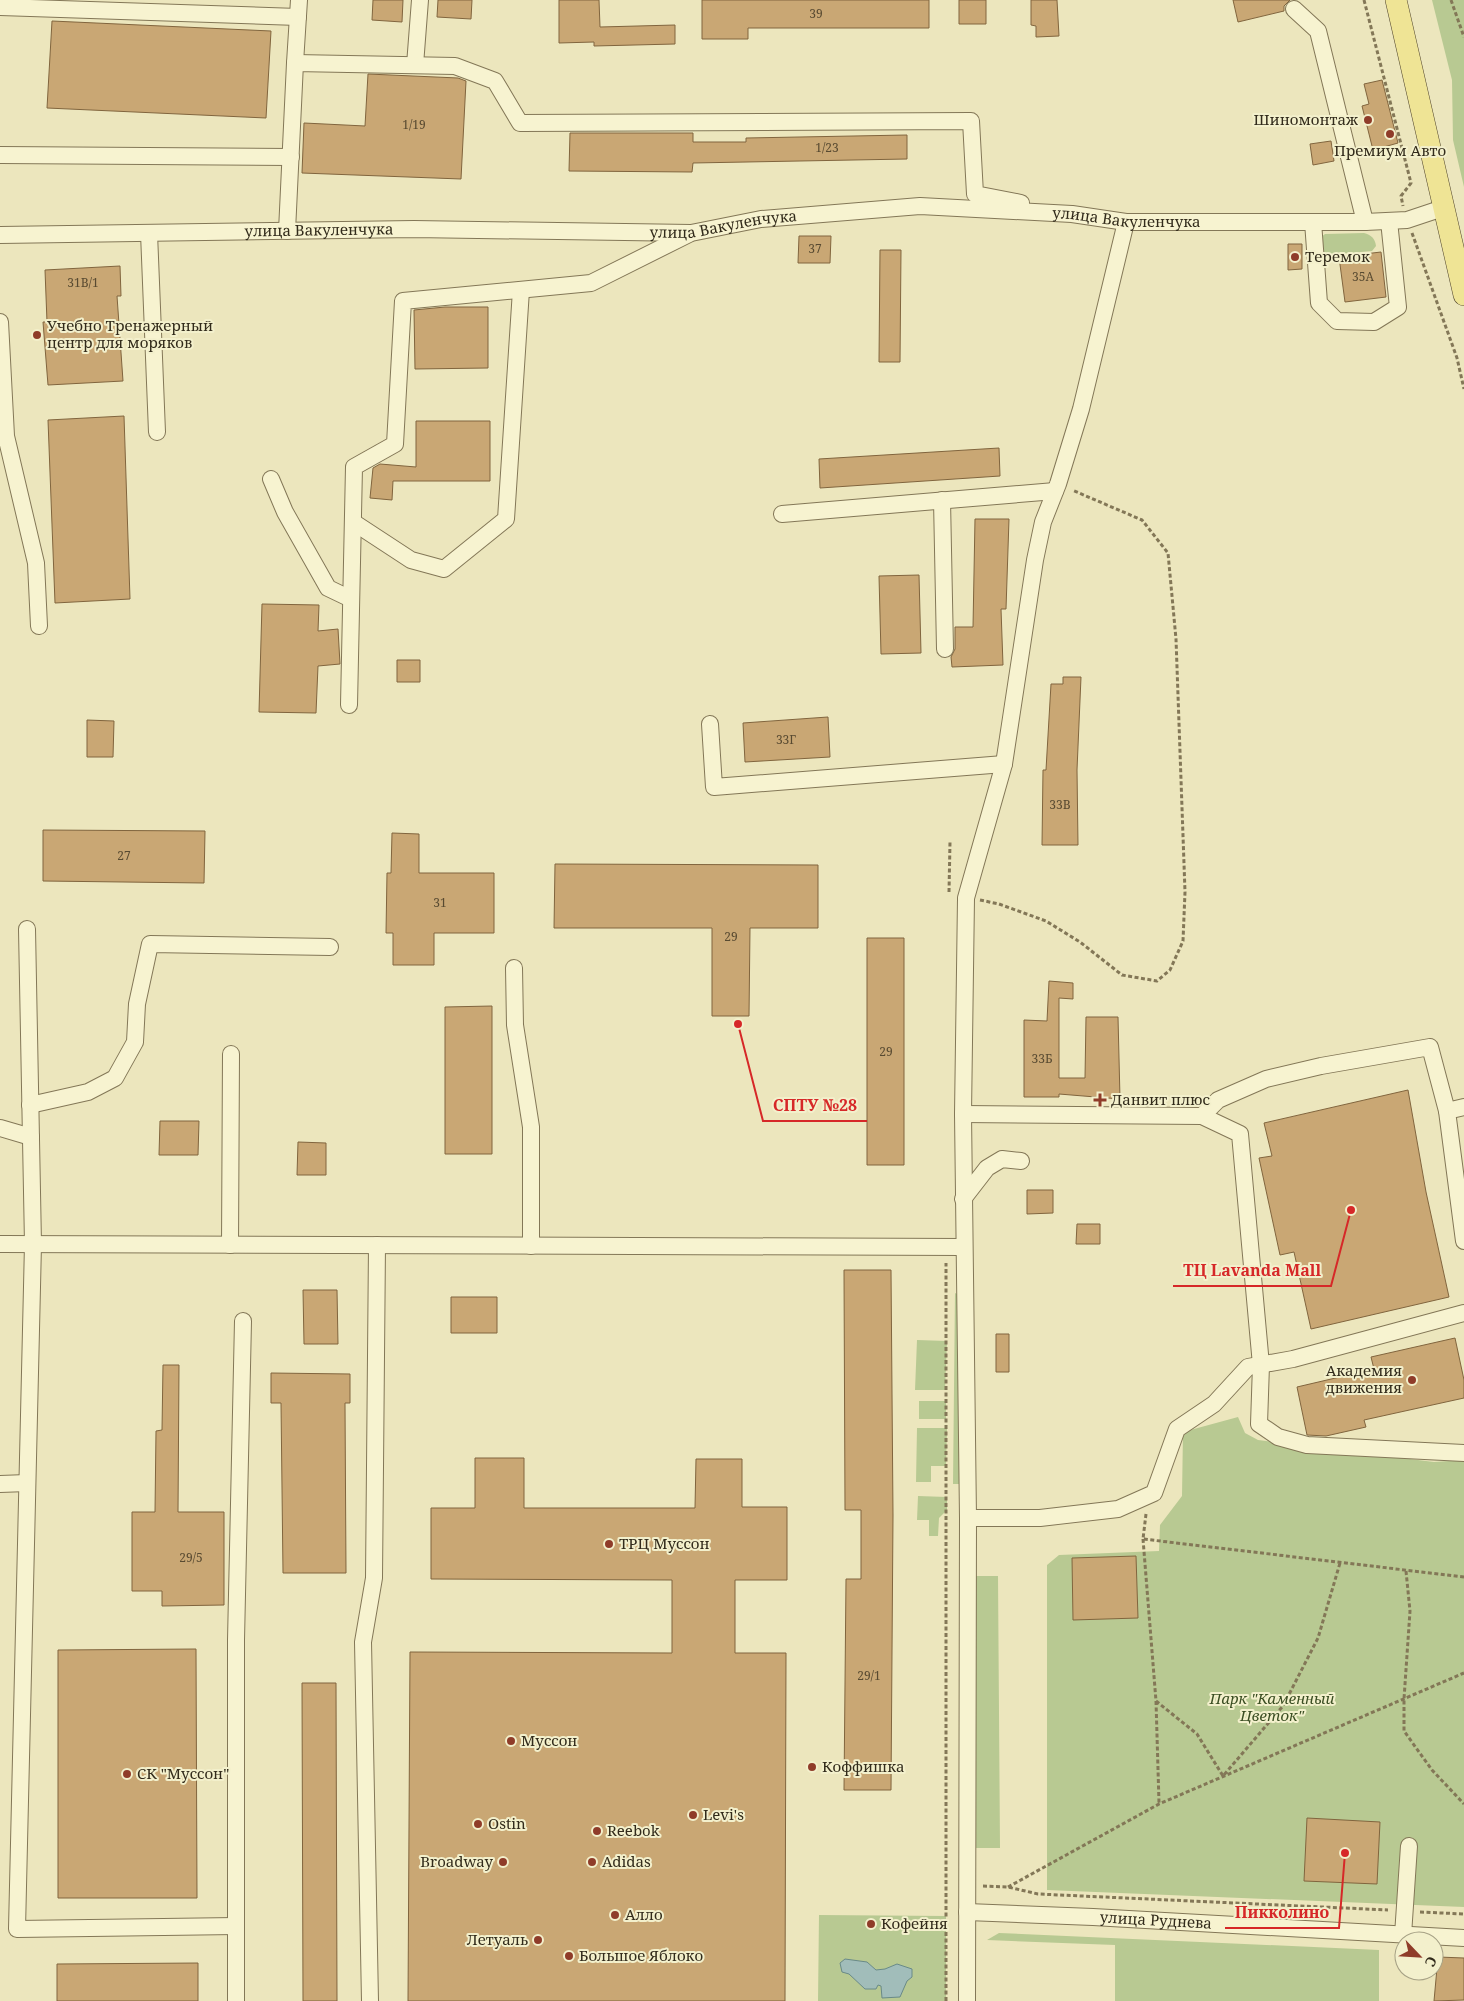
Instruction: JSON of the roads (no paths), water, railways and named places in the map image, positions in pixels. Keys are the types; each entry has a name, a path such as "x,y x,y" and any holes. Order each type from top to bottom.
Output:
{"main road":[{"path":"1396,0 1464,295"}],"street":[{"path":"1,0 0,9 28,4 298,17"},
{"path":"287,230 299,0"},
{"path":"415,65 420,0"},
{"path":"1294,9 1318,31 1364,222"},
{"path":"295,63 455,66 495,81 520,123 971,121 975,194 1072,214"},
{"path":"0,155 291,157"},
{"name":"улица Вакуленчука","path":"0,235 414,229 691,233 761,219 920,206 1072,214 1126,222 1364,222 1407,220 1443,208"},
{"path":"1312,222 1319,303 1338,321 1374,322 1398,307 1389,221"},
{"path":"967,2001 968,1518 963,1199 966,898 1004,764 1035,560 1043,522 1081,409 1126,222"},
{"path":"149,233 157,432"},
{"path":"350,705 354,467 395,444 404,301 591,283 691,233"},
{"path":"353,522 411,560 444,569 506,519 521,290"},
{"path":"0,322 6,436 36,563 39,626"},
{"path":"271,480 285,512 328,588 351,599"},
{"path":"782,514 942,500 1056,487"},
{"path":"942,500 945,649"},
{"path":"710,724 714,787 1004,764"},
{"path":"27,929 33,1244 17,1929 236,1926"},
{"path":"30,1105 88,1092 115,1078 134,1042 137,1004 150,944 330,947"},
{"path":"514,968 515,1026 531,1127 531,1246"},
{"path":"1202,1116 1218,1100 1266,1079 1321,1066 1430,1047 1446,1111 1464,1241"},
{"path":"230,1245 232,1054"},
{"path":"1446,1111 1464,1107"},
{"path":"963,1114 1202,1116 1240,1134 1262,1365 1259,1424 1278,1437 1306,1445 1464,1453"},
{"path":"0,1128 31,1137"},
{"path":"963,1199 987,1168 1002,1159 1021,1161"},
{"path":"0,1244 964,1247"},
{"path":"370,2001 363,1642 374,1578 377,1246"},
{"path":"968,1518 1040,1518 1118,1509 1154,1493 1177,1429 1214,1404 1248,1367 1293,1359 1464,1313"},
{"path":"236,2001 236,1640 244,1321"},
{"path":"0,1484 28,1483"},
{"path":"1403,1931 1409,1846"},
{"name":"улица Руднева","path":"967,1912 1102,1917 1394,1934"},
{"name":"улица Руднева","path":"1444,1937 1464,1938"}],"water":[{"path":"845,1959 867,1962 876,1970 885,1969 897,1964 912,1969 912,1977 907,1981 900,1997 882,1998 881,1986 878,1985 876,1989 865,1989 849,1974 842,1972 840,1963"}],"place":[{"name":"Шиномонтаж","path":"1368,120"},
{"name":"Премиум Авто","path":"1390,134"},
{"name":"Теремок","path":"1295,257"},
{"name":"Учебно Тренажерный центр для моряков","path":"37,335"},
{"name":"СПТУ №28","path":"738,1024"},
{"name":"Данвит плюс","path":"1100,1100"},
{"name":"ТЦ Lavanda Mall","path":"1351,1210"},
{"name":"Академия движения","path":"1412,1380"},
{"name":"ТРЦ Муссон","path":"609,1544"},
{"name":"Муссон","path":"511,1741"},
{"name":"Коффишка","path":"812,1767"},
{"name":"СК \"Муссон\"","path":"127,1774"},
{"name":"Levi's","path":"693,1815"},
{"name":"Ostin","path":"478,1824"},
{"name":"Reebok","path":"597,1831"},
{"name":"Пикколино","path":"1345,1853"},
{"name":"Broadway","path":"503,1862"},
{"name":"Adidas","path":"592,1862"},
{"name":"Алло","path":"615,1915"},
{"name":"Кофейня","path":"871,1924"},
{"name":"Летуаль","path":"538,1940"},
{"name":"Большое Яблоко","path":"569,1956"}],"park label":[{"name":"Парк \"Каменный Цветок\"","path":"1272,1708"}]}
